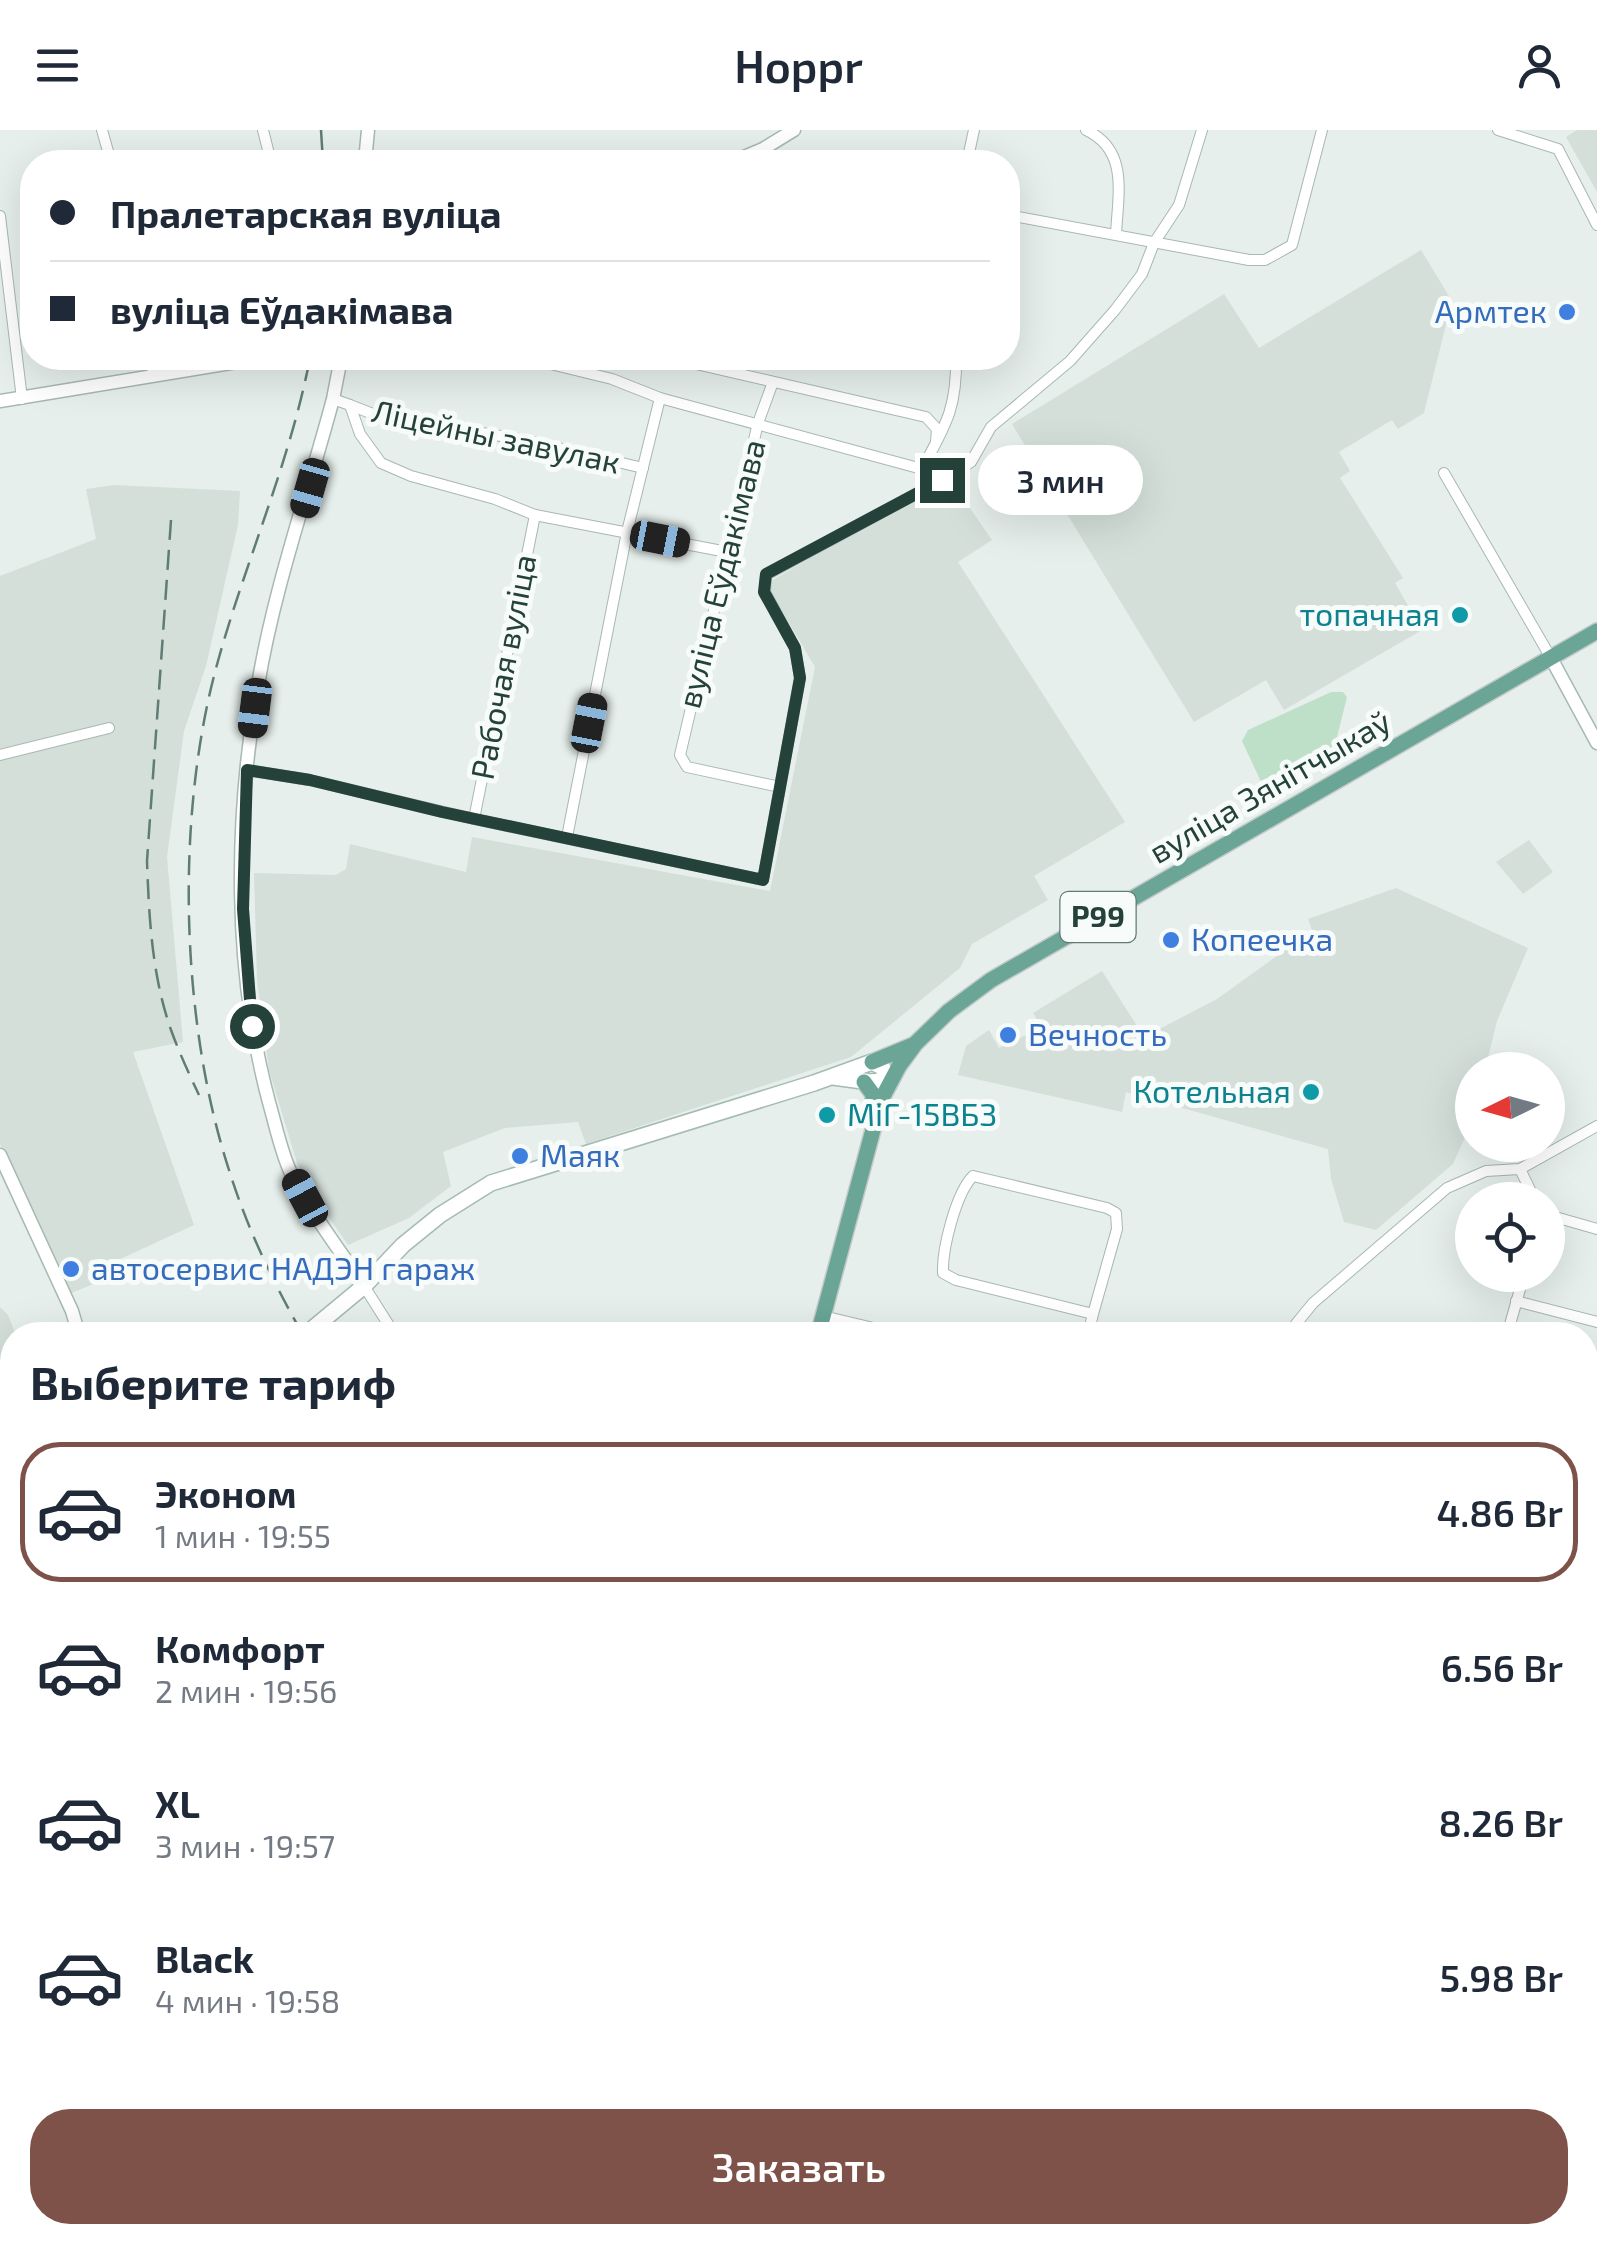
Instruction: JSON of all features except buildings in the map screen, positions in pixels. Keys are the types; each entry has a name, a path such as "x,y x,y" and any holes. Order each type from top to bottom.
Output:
{"main road":[{"name":"вуліца Зянітчыкаў","path":"877,1112 890,1080 916,1043 991,980 1597,631"},
{"path":"320,1322 416,1235 491,1183 833,1077 916,1043"},
{"path":"833,1077 864,1082 890,1080 882,1067 872,1062"},
{"path":"864,1082 872,1092 877,1112"},
{"name":"Р99","path":"821,1322 877,1112"}],"street":[{"path":"763,149 794,130"},
{"path":"1086,130 1102,137 1112,148 1116,163 1116,234"},
{"path":"575,370 612,379 660,398 922,469 942,480 971,462 991,428 1070,362 1142,274 1154,243 1179,204 1202,130"},
{"path":"1020,217 1265,260 1292,245 1322,130"},
{"path":"1498,130 1558,150 1597,225"},
{"path":"0,216 22,398"},
{"path":"152,370 153,374"},
{"path":"0,401 180,370"},
{"path":"339,370 258,684 247,770 243,909 247,994 257,1058 288,1167 388,1322"},
{"path":"722,370 926,417 937,430 936,442"},
{"path":"922,469 946,430 955,370"},
{"name":"вуліца Еўдакімава","path":"773,382 758,423 680,754 687,766 780,786"},
{"path":"247,770 310,780 567,837 627,532 660,398"},
{"name":"Ліцейны завулак","path":"333,399 378,416 525,440 643,468"},
{"path":"350,405 360,434 380,463 411,476 495,499 534,515 728,552"},
{"path":"1444,473 1597,743"},
{"name":"вуліца Еўдакімава","path":"567,837 763,880 800,678 795,648 764,592 766,574 942,480"},
{"name":"Рабочая вуліца","path":"474,819 534,515"},
{"path":"0,755 108,728"},
{"path":"1299,1322 1314,1303 1447,1188 1486,1171 1520,1169 1597,1126"},
{"path":"0,1156 75,1322"},
{"path":"1520,1169 1527,1182"},
{"path":"1091,1322 1116,1228 1116,1213 973,1176 963,1186 943,1257 943,1273 956,1280 1093,1314"},
{"path":"1565,1220 1597,1229"},
{"path":"1510,1322 1519,1292"},
{"path":"1516,1301 1597,1322"},
{"path":"823,1316 848,1322"}],"shaded area":[{"path":"1577,130 1597,130 1597,192 1566,137"},
{"path":"1421,250 1452,301 1424,413 1398,429 1392,420 1339,452 1350,471 1340,478 1403,578 1395,583 1422,630 1284,710 1266,680 1194,722 1012,424 1224,294 1259,348"},
{"path":"114,485 240,491 238,525 206,666 184,731 167,857 183,1042 133,1052 194,1225 103,1267 108,1278 69,1294 0,1144 0,576 96,539 86,489"},
{"path":"949,491 961,495 992,540 958,562 1125,822 1034,876 1048,900 972,944 960,968 851,1057 586,1144 578,1122 505,1128 443,1152 451,1186 409,1218 348,1245 309,1189 297,1163 269,1070 257,979 254,873 336,875 346,869 350,844 466,872 472,837 770,891 815,667 766,584 908,501"},
{"path":"1529,840 1553,872 1523,894 1496,862"},
{"path":"1396,888 1528,948 1497,1021 1489,1052 1455,1052 1453,1164 1376,1230 1344,1222 1331,1179 1328,1149 1126,1092 1122,1112 958,1075 966,1046 989,1030 999,1048 1032,1032 1041,1026 1033,1013 1102,971 1144,1037 1217,999 1312,930 1308,919"},
{"path":"0,1307 11,1322 0,1322"}],"green space":[{"path":"1331,692 1343,692 1347,697 1335,745 1268,788 1263,786 1242,741 1248,730"}],"railway":[{"path":"321,130 322,150"},
{"path":"296,1322 244,1213 213,1111 201,1048 189,916 190,849 204,721 229,623 291,435 307,370"},
{"path":"171,520 148,882 160,989 171,1030 199,1095"}],"place":[{"name":"Армтек","path":"1567,312"},
{"name":"топачная","path":"1460,615"},
{"name":"Копеечка","path":"1171,940"},
{"name":"Вечность","path":"1008,1035"},
{"name":"Котельная","path":"1311,1092"},
{"name":"МіГ-15ВБЗ","path":"827,1115"},
{"name":"Маяк","path":"520,1156"},
{"name":"автосервис НАДЭН гараж","path":"71,1269"}],"route":[{"path":"252,1026 243,909 247,770 310,780 763,880 800,678 795,648 764,592 766,574 942,480"}]}
